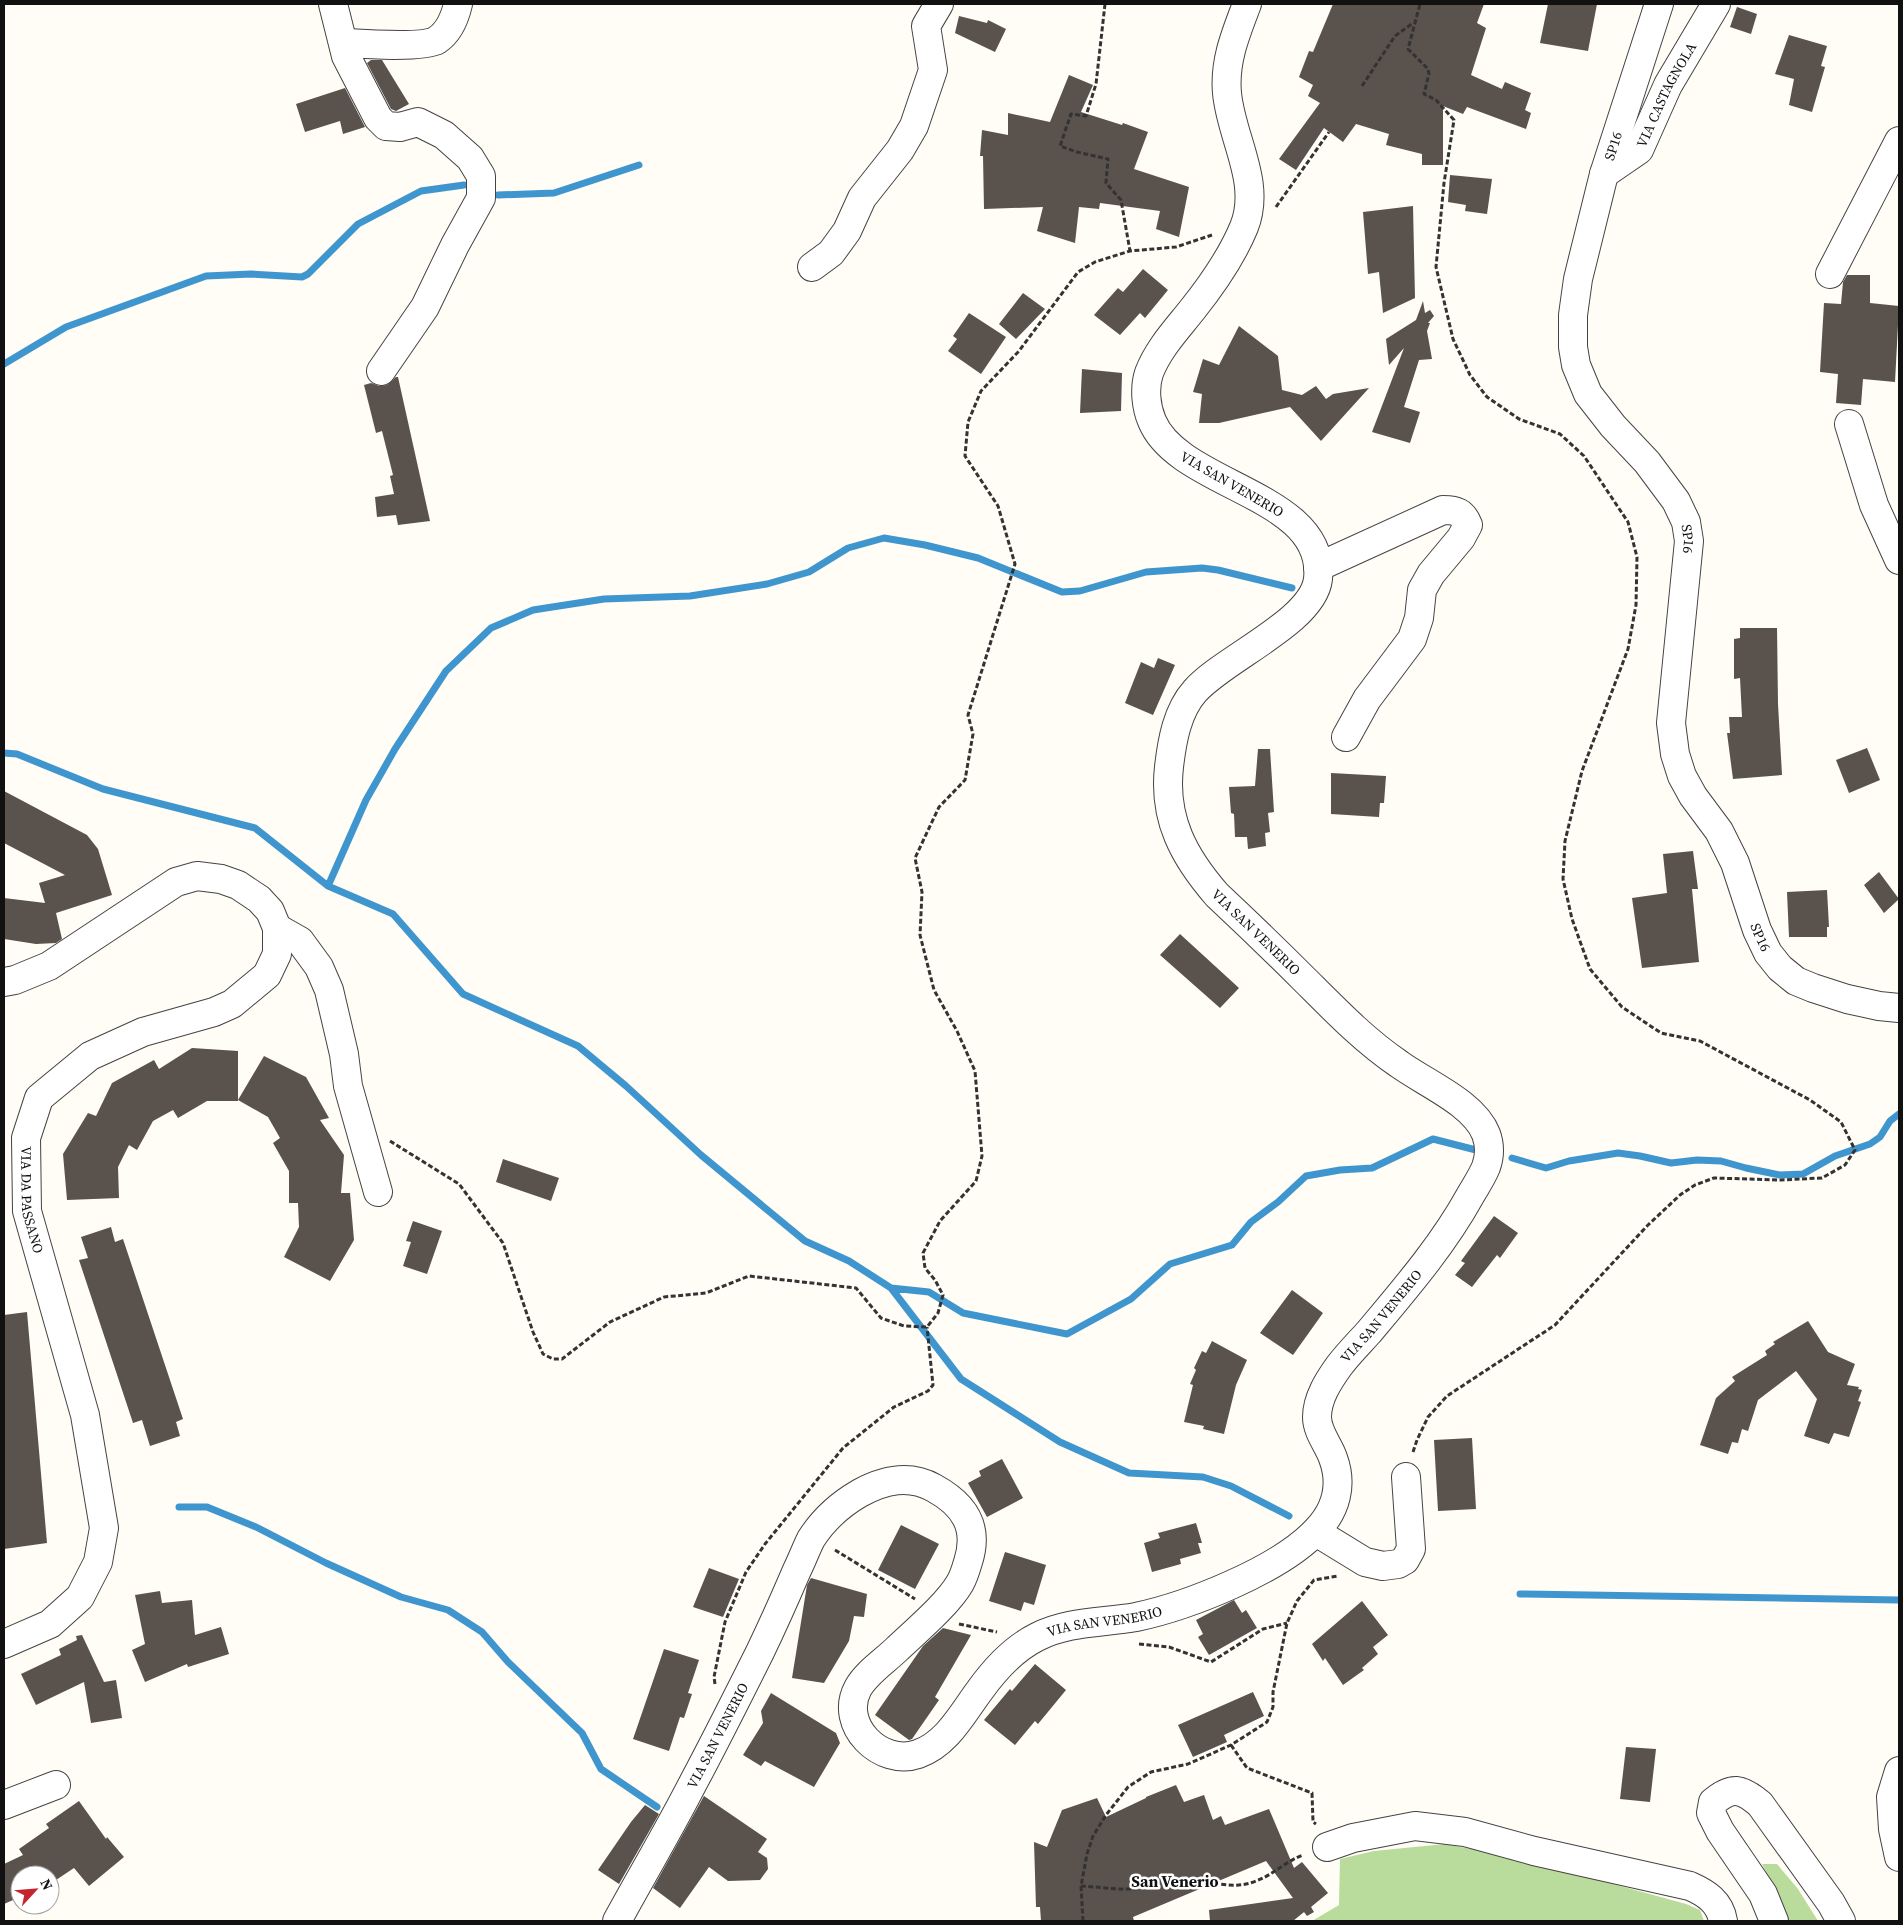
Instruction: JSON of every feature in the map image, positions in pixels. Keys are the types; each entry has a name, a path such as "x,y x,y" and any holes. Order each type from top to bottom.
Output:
{"street":[{"path":"333,4 346,56 378,118 386,126 400,127 418,122 444,135 470,158 481,176 481,198 455,244 426,308 381,371"},
{"path":"344,43 386,45 435,41 447,32 458,4"},
{"path":"812,267 831,253 847,232 862,198 900,150 914,126 933,70 926,26 939,4"},
{"name":"VIA SAN VENERIO","path":"617,1921 710,1749 767,1638 813,1536 832,1513 845,1502 879,1484 899,1479 927,1484 947,1496 960,1508 969,1522 973,1537 970,1555 960,1582 936,1610 870,1673 858,1688 854,1701 854,1715 858,1729 867,1742 888,1755 917,1754 945,1737 1001,1664 1018,1649 1039,1635 1065,1626 1133,1617 1185,1603 1278,1562 1316,1532 1331,1513 1337,1499 1338,1481 1334,1460 1317,1423 1317,1410 1324,1390 1341,1362 1432,1254 1462,1210 1488,1164 1490,1149 1482,1126 1462,1105 1396,1062 1354,1028 1217,895 1199,874 1184,849 1173,823 1168,802 1168,772 1172,740 1182,712 1194,691 1219,670 1272,634 1300,611 1314,595 1318,580 1315,554 1305,533 1290,518 1185,458 1169,445 1152,421 1146,390 1149,374 1161,350 1211,285 1237,241 1248,215 1250,204 1246,168 1227,95 1227,64 1247,4"},
{"name":"SP16","path":"1659,4 1604,174 1578,280 1572,315 1573,347 1576,365 1588,394 1613,426 1647,462 1676,501 1686,522 1689,541 1672,723 1675,754 1682,776 1693,796 1719,831 1735,863 1757,930 1768,952 1780,968 1796,981 1847,999 1878,1006 1899,1008"},
{"name":"VIA CASTAGNOLA","path":"1604,174 1639,150 1668,85 1716,4"},
{"path":"1830,274 1899,140"},
{"path":"1849,424 1874,506 1899,560"},
{"path":"1318,567 1443,510 1458,512 1465,518 1468,524 1461,538 1431,574 1422,590 1419,618 1412,639 1367,699 1346,737"},
{"name":"VIA DA PASSANO","path":"4,982 15,980 49,966 176,882 197,876 221,879 238,885 258,899 270,911 277,928 277,954 267,976 244,996 214,1012 143,1032 90,1056 39,1098 26,1138 27,1211 85,1415 104,1528 98,1562 80,1597 50,1624 4,1644"},
{"path":"277,928 300,941 320,967 330,990 344,1054 348,1086 378,1192"},
{"path":"1316,1532 1365,1562 1384,1566 1398,1564 1405,1560 1411,1549 1406,1477"},
{"path":"1899,1771 1892,1797 1893,1829 1899,1857"},
{"path":"4,1806 56,1785"},
{"path":"1774,1921 1763,1894 1720,1831 1711,1813 1713,1802 1723,1793 1736,1790 1749,1795 1760,1804 1831,1903 1841,1921"},
{"path":"1327,1847 1352,1838 1415,1826 1465,1832 1534,1851 1690,1886 1704,1892 1716,1903 1723,1921"}],"path":[{"path":"1105,4 1094,92 1086,116 1071,114 1060,146 1108,159 1106,183 1121,200 1130,251"},
{"path":"1406,1477 1417,1440 1428,1417 1447,1396 1555,1325 1646,1226 1680,1195 1695,1185 1714,1178 1781,1180 1822,1178 1845,1165 1854,1150 1841,1122 1810,1100 1700,1041 1661,1032 1622,1007 1590,969 1572,919 1563,879 1565,841 1582,771 1628,650 1636,605 1637,557 1628,522 1584,456 1560,434 1519,419 1488,397 1470,375 1453,339 1436,266 1444,183 1454,120 1436,100 1424,94 1429,74 1428,69 1408,49 1420,4"},
{"path":"1362,86 1396,36 1414,23"},
{"path":"1269,213 1276,207 1330,132"},
{"path":"385,1134 391,1142 459,1184 504,1243 533,1332 543,1354 554,1358 562,1358 610,1322 664,1297 706,1293 749,1276 856,1288 882,1318 904,1326 927,1327 938,1313 943,1295 935,1280 925,1268 923,1253 940,1221 976,1181 982,1156 975,1072 957,1031 934,990 920,935 922,892 915,858 939,806 965,780 973,734 968,715 1015,564 998,506 965,456 968,422 981,391 1019,351 1078,272 1095,262 1130,251 1176,247 1220,232"},
{"path":"813,1536 916,1600"},
{"path":"1083,1921 1081,1886 1087,1854 1093,1836 1106,1815 1128,1787 1151,1772 1188,1764 1231,1745 1267,1722 1273,1707 1273,1692 1287,1623 1297,1601 1314,1580 1344,1575 1365,1562"},
{"path":"954,1623 1005,1634"},
{"path":"1134,1644 1170,1647 1211,1662 1263,1629 1287,1623"},
{"path":"1081,1886 1145,1888 1168,1879 1240,1886 1257,1881 1295,1858 1327,1847 1332,1831 1313,1822 1312,1793 1247,1768 1231,1745"}],"green space":[{"path":"1445,1844 1519,1858 1686,1904 1700,1910 1704,1921 1312,1921 1339,1905 1340,1859 1374,1851"},
{"path":"1762,1864 1777,1864 1798,1889 1818,1921 1785,1921 1784,1907"}],"building":[{"path":"1333,4 1484,4 1477,23 1486,28 1471,75 1502,89 1505,82 1531,93 1525,110 1531,113 1526,129 1467,107 1463,114 1443,106 1443,165 1422,165 1422,154 1386,145 1389,134 1356,124 1343,142 1324,128 1296,170 1279,159 1320,103 1308,96 1313,85 1299,77 1309,51 1313,52"},
{"path":"1548,4 1597,4 1588,51 1540,43"},
{"path":"1737,7 1757,14 1751,34 1730,27"},
{"path":"959,16 987,23 988,20 1006,29 995,52 955,33"},
{"path":"1789,35 1827,46 1821,66 1825,67 1812,112 1789,105 1794,79 1775,74"},
{"path":"371,60 382,60 409,104 396,111 391,109 367,63"},
{"path":"1069,75 1093,85 1081,112 1148,132 1134,169 1189,187 1179,237 1156,229 1160,211 1100,203 1099,209 1079,207 1075,243 1037,231 1043,207 984,209 983,156 980,156 982,130 1008,135 1008,113 1050,122"},
{"path":"345,88 365,127 343,134 340,121 305,132 296,104"},
{"path":"1450,175 1492,179 1487,214 1465,211 1466,205 1448,202"},
{"path":"1413,206 1415,298 1383,313 1379,272 1368,274 1363,212"},
{"path":"1143,269 1168,290 1145,318 1140,313 1120,335 1094,315 1118,288 1123,292"},
{"path":"1847,275 1870,275 1870,303 1899,306 1895,382 1863,379 1861,405 1836,403 1838,374 1820,372 1824,303 1841,304 1843,282"},
{"path":"1023,293 1045,309 1016,339 999,324"},
{"path":"1423,301 1425,313 1430,310 1434,316 1428,323 1430,323 1427,331 1432,359 1419,360 1404,407 1420,412 1410,443 1372,432 1404,348 1389,365 1386,339 1416,320"},
{"path":"969,313 1006,337 981,374 948,351 957,339 953,336"},
{"path":"1239,326 1278,356 1282,390 1302,395 1316,386 1326,399 1333,394 1369,388 1321,441 1290,407 1219,423 1199,423 1202,394 1193,392 1203,359 1219,365"},
{"path":"1082,369 1122,373 1121,411 1080,413"},
{"path":"398,377 430,521 398,525 396,515 377,517 375,497 394,494 390,476 393,475 382,431 376,433 364,385 371,383 379,386 387,385"},
{"path":"1740,628 1777,628 1778,704 1782,775 1733,779 1727,733 1730,733 1729,717 1742,717 1740,678 1734,679 1734,639 1740,638"},
{"path":"1158,658 1175,665 1153,715 1125,703 1141,662 1154,668"},
{"path":"1867,748 1880,780 1849,793 1836,760"},
{"path":"1258,749 1270,749 1274,812 1268,813 1270,832 1265,833 1266,846 1248,849 1247,837 1235,837 1234,814 1231,813 1229,787 1255,786"},
{"path":"1331,773 1386,776 1384,803 1380,803 1379,817 1331,814"},
{"path":"4,791 87,835 98,849 112,895 56,913 62,939 56,943 36,944 4,939 4,898 45,903 39,883 65,875 4,843"},
{"path":"1693,851 1698,889 1692,889 1699,962 1642,968 1632,898 1667,893 1663,854"},
{"path":"1879,872 1899,899 1884,913 1864,885"},
{"path":"1827,890 1829,927 1827,927 1827,937 1789,937 1787,892"},
{"path":"1180,934 1239,988 1220,1008 1160,955"},
{"path":"192,1048 238,1051 238,1101 207,1101 178,1118 173,1110 153,1121 137,1150 129,1145 118,1167 119,1198 67,1200 63,1154 88,1113 96,1116 112,1083 154,1060 159,1069"},
{"path":"264,1056 306,1077 329,1118 320,1120 344,1155 341,1193 350,1193 354,1240 330,1281 284,1257 299,1227 298,1203 289,1203 289,1171 273,1143 280,1138 268,1117 238,1100"},
{"path":"503,1159 559,1178 551,1201 496,1182"},
{"path":"1494,1216 1518,1233 1500,1258 1497,1255 1472,1287 1455,1275 1465,1263 1461,1261"},
{"path":"413,1221 442,1231 427,1274 403,1266 411,1242 406,1241"},
{"path":"111,1227 115,1242 123,1239 183,1419 176,1422 180,1436 150,1446 142,1420 133,1423 79,1260 88,1258 81,1237"},
{"path":"1292,1290 1323,1313 1293,1355 1260,1333"},
{"path":"27,1312 47,1543 4,1549 4,1315"},
{"path":"1808,1321 1828,1352 1855,1364 1847,1385 1859,1387 1858,1389 1862,1390 1858,1401 1861,1402 1849,1437 1834,1433 1829,1444 1804,1436 1817,1399 1796,1371 1758,1400 1748,1431 1742,1429 1738,1443 1732,1442 1728,1454 1700,1445 1716,1398 1735,1381 1732,1377 1767,1355 1765,1351 1775,1344 1773,1342"},
{"path":"1212,1341 1247,1360 1236,1385 1224,1434 1203,1429 1204,1426 1184,1422 1193,1385 1190,1384 1196,1370 1194,1368 1202,1351 1206,1353"},
{"path":"1472,1438 1476,1509 1438,1511 1434,1440"},
{"path":"1002,1459 1023,1498 987,1517 968,1483 981,1476 979,1471"},
{"path":"1196,1523 1202,1543 1198,1543 1201,1553 1180,1559 1181,1564 1152,1572 1144,1543 1160,1538 1158,1533"},
{"path":"901,1525 939,1544 915,1589 878,1570"},
{"path":"1005,1552 1046,1565 1034,1605 1024,1602 1021,1611 989,1601"},
{"path":"709,1568 739,1579 723,1617 693,1607"},
{"path":"811,1578 867,1594 864,1617 854,1616 849,1641 824,1683 792,1678 807,1585"},
{"path":"160,1591 162,1603 192,1600 195,1635 221,1627 229,1654 188,1667 187,1664 145,1682 132,1650 145,1644 135,1595"},
{"path":"1234,1600 1242,1613 1246,1610 1257,1628 1209,1655 1198,1637 1203,1634 1196,1620"},
{"path":"1362,1601 1388,1635 1373,1647 1378,1654 1362,1668 1364,1670 1343,1685 1325,1658 1323,1661 1312,1644"},
{"path":"943,1628 971,1635 935,1697 939,1700 912,1739 909,1740 875,1715 923,1646"},
{"path":"82,1635 104,1682 116,1680 122,1718 91,1723 84,1682 36,1705 21,1674 61,1655 59,1649 77,1640 76,1636"},
{"path":"664,1649 699,1660 688,1693 692,1694 684,1718 680,1717 669,1751 633,1739"},
{"path":"1035,1664 1066,1690 1038,1724 1035,1721 1015,1745 984,1720 1010,1689 1012,1691"},
{"path":"1253,1692 1264,1716 1224,1735 1227,1742 1193,1757 1178,1725"},
{"path":"771,1693 836,1733 840,1743 814,1787 765,1761 761,1766 743,1755 763,1723 761,1711"},
{"path":"1626,1747 1656,1749 1650,1802 1620,1799"},
{"path":"1176,1785 1184,1802 1204,1795 1213,1820 1221,1816 1225,1825 1269,1809 1294,1868 1302,1862 1328,1893 1311,1907 1314,1912 1307,1916 1304,1912 1293,1921 1210,1921 1209,1910 1293,1898 1266,1861 1133,1917 1134,1921 1041,1921 1040,1907 1036,1907 1034,1842 1047,1847 1062,1810 1097,1798 1106,1817 1146,1797"},
{"path":"704,1796 767,1839 758,1852 767,1858 768,1869 760,1880 728,1881 709,1867 680,1908 653,1888"},
{"path":"79,1801 106,1839 107,1837 124,1857 89,1886 74,1868 60,1877 60,1865 10,1865 10,1901 4,1904 4,1864 23,1855 19,1849 49,1828 46,1824"},
{"path":"645,1805 659,1814 619,1884 598,1870"}],"waterway":[{"path":"498,195 554,193 639,165"},
{"path":"4,364 66,327 206,276 251,274 302,277 308,274 358,224 421,191 464,185"},
{"path":"328,886 366,800 395,749 446,671 491,628 533,610 604,599 690,596 767,584 809,572 848,548 884,538 925,545 978,558 1062,592 1080,591 1146,572 1202,568 1218,570 1292,588"},
{"path":"4,753 17,754 103,789 255,828 328,886 393,914 463,994 578,1046 626,1086 701,1155 805,1241 849,1261 891,1288 961,1379 1060,1442 1129,1473 1203,1477 1231,1486 1289,1516"},
{"path":"1512,1158 1546,1168 1569,1161 1618,1153 1671,1163 1697,1160 1721,1161 1780,1175 1803,1174 1835,1156 1870,1144 1880,1137 1890,1121 1899,1114"},
{"path":"891,1288 929,1292 963,1313 1067,1334 1131,1299 1170,1264 1232,1245 1251,1222 1278,1202 1306,1176 1340,1170 1372,1168 1433,1139 1476,1150"},
{"path":"179,1507 207,1507 256,1527 326,1563 401,1597 448,1610 482,1632 508,1662 582,1733 601,1769 657,1807"},
{"path":"1520,1594 1899,1600"}],"district":[{"name":"San Venerio","path":"1175,1881"}]}
